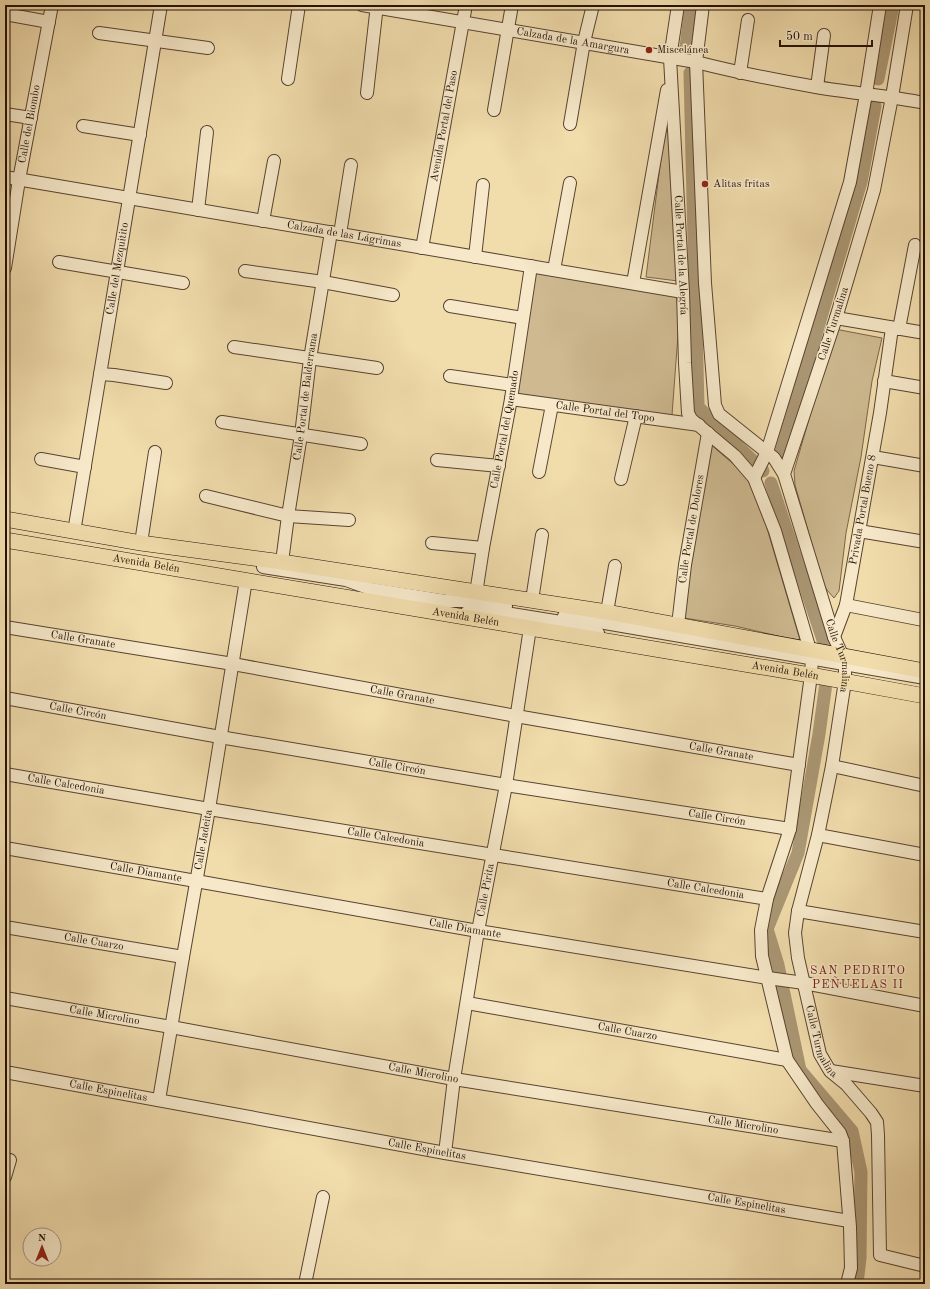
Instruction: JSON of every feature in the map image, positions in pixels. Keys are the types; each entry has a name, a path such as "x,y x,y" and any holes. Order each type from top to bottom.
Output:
{"main road":[{"name":"Avenida Belén","path":"5,520 141,543 282,562 474,606 530,628 811,663 844,669 925,696"},
{"name":"Avenida Belén","path":"5,540 246,580 474,606 532,600 678,625 811,663 844,669 925,672"}],"street":[{"name":"Calle del Biombo","path":"5,268 19,180 52,5"},
{"name":"Calle del Mezquitito","path":"74,532 161,5"},
{"path":"288,79 298,5"},
{"name":"Calzada de la Amargura","path":"362,5 376,6 584,42 670,63 696,62 740,73 817,87 925,103"},
{"name":"Avenida Portal del Paso","path":"422,248 466,5"},
{"path":"494,110 512,5"},
{"path":"570,124 584,42 593,5"},
{"name":"Calle Portal de la Alegría","path":"678,5 670,63 683,292 687,405 691,419 735,456 754,478"},
{"name":"Calle Portal de la Alegría","path":"703,5 696,62 705,283 715,405 719,414 774,458 784,474"},
{"path":"754,478 767,452 850,182 880,5"},
{"name":"Calle Turmalina","path":"907,5 892,97 874,190 836,318 784,474 844,669 832,766 818,835 798,912 795,933 799,982 820,1054 830,1071 846,1084 877,1122 880,1255 925,1266"},
{"path":"367,93 376,6"},
{"path":"5,14 49,22"},
{"path":"740,73 748,20"},
{"path":"99,33 208,48"},
{"path":"817,87 824,34"},
{"path":"633,283 670,63"},
{"path":"5,114 31,118"},
{"path":"83,126 140,135"},
{"path":"198,210 207,132"},
{"path":"263,221 274,161"},
{"name":"Calle Portal de Balderrama","path":"282,562 301,435 310,359 323,282 336,233 351,165"},
{"name":"Calzada de las Lágrimas","path":"5,177 683,292"},
{"path":"554,270 570,183"},
{"path":"475,256 483,186"},
{"name":"Privada Portal Bueno 8","path":"834,637 846,605 873,457 884,381 915,245"},
{"path":"59,262 182,283"},
{"name":"Calle Portal del Quemado","path":"474,606 483,548 511,399 532,266"},
{"path":"245,271 323,282 393,295"},
{"path":"450,306 523,318"},
{"path":"836,318 925,333"},
{"path":"234,347 377,368"},
{"path":"100,374 166,383"},
{"path":"450,376 513,385"},
{"path":"884,381 925,388"},
{"name":"Calle Portal del Topo","path":"511,399 636,416 703,429"},
{"path":"539,472 552,405"},
{"path":"621,479 636,416"},
{"path":"222,422 360,444"},
{"name":"Calle Portal de Dolores","path":"678,625 703,429"},
{"path":"141,543 155,452"},
{"path":"873,457 925,466"},
{"path":"41,459 85,467"},
{"path":"437,460 499,466"},
{"name":"Calle Turmalina","path":"754,478 775,531 811,663 790,829 767,899 761,930 762,956 773,979 787,1060 817,1104 840,1133 843,1141 850,1221 851,1268 847,1284"},
{"path":"206,496 288,516 349,520"},
{"path":"5,526 346,580 371,590 446,601 567,623 590,632 811,663"},
{"path":"859,531 925,542"},
{"path":"5,533 474,606"},
{"path":"532,600 542,535"},
{"path":"432,543 483,548"},
{"path":"607,612 614,566"},
{"name":"Calle Jadeita","path":"159,1100 182,957 209,809 246,580"},
{"path":"846,605 923,620"},
{"name":"Calle Granate","path":"5,627 233,664 516,716 799,765"},
{"name":"Calle Pirita","path":"445,1152 454,1079 478,931 506,786 530,628"},
{"path":"844,669 925,678"},
{"path":"844,669 925,689"},
{"name":"Calle Circón","path":"5,698 220,737 506,786 790,829"},
{"path":"832,766 925,786"},
{"name":"Calle Calcedonia","path":"5,774 492,856 767,899"},
{"path":"818,835 925,855"},
{"name":"Calle Diamante","path":"5,848 478,931 799,982 925,1006"},
{"path":"798,912 925,932"},
{"name":"Calle Cuarzo","path":"5,927 182,957"},
{"name":"Calle Microlino","path":"5,998 454,1079 843,1141"},
{"name":"Calle Cuarzo","path":"467,1003 787,1060"},
{"path":"830,1071 925,1086"},
{"name":"Calle Espinelitas","path":"5,1072 445,1152 850,1221"},
{"path":"5,1177 10,1160"},
{"path":"305,1284 323,1197"}],"shaded area":[{"path":"668,103 678,281 646,277"},
{"path":"531,270 681,295 672,415 627,411 509,394"},
{"path":"835,329 882,338 872,381 861,457 846,533 839,591 834,598 823,583 795,485 794,471"},
{"path":"709,443 753,481 800,640 735,626 684,618 688,571"}],"waterway":[{"path":"685,56 691,5"},
{"path":"878,79 893,5"},
{"path":"690,73 698,407 763,471"},
{"path":"779,459 861,182 875,106"},
{"path":"771,483 826,649"},
{"path":"826,683 819,734 798,853 767,929 778,965 800,1070 852,1131 861,1172 860,1258 857,1284"}],"place":[{"name":"Miscelánea","path":"649,50"},
{"name":"Alitas fritas","path":"705,184"}],"district":[{"name":"SAN PEDRITO PEÑUELAS II","path":"858,978"}]}
